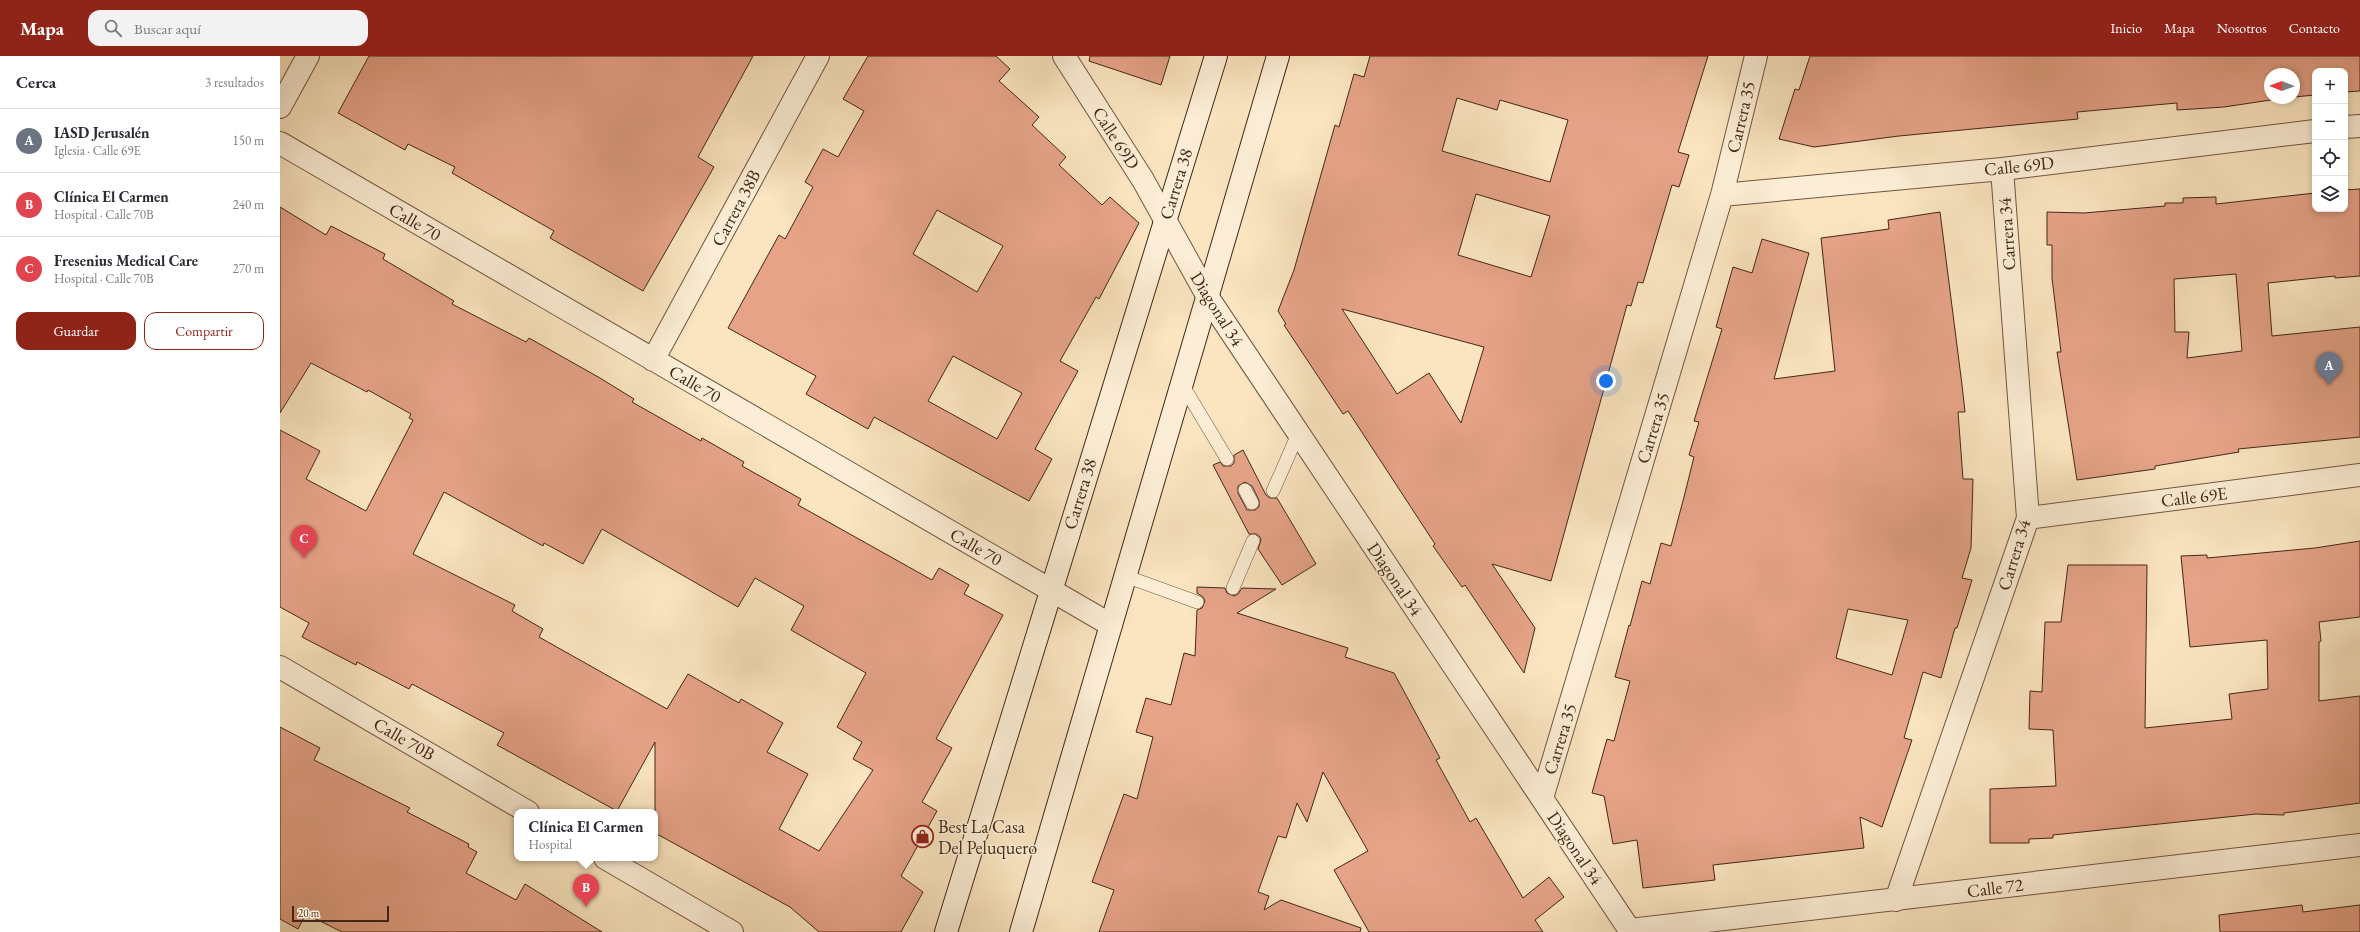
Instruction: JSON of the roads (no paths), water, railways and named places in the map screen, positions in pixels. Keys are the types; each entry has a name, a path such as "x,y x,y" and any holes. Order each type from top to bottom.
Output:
{"street":[{"path":"280,107 308,56"},
{"name":"Carrera 38B","path":"653,360 818,56"},
{"name":"Calle 69D","path":"1064,56 1143,180 1165,222"},
{"name":"Carrera 38","path":"946,932 1050,590 1216,56"},
{"path":"1021,932 1182,384 1209,299 1278,56"},
{"name":"Carrera 35","path":"1542,798 1722,195 1756,56"},
{"path":"2348,127 2360,126"},
{"name":"Calle 69D","path":"1722,195 2002,169 2312,131"},
{"name":"Calle 70","path":"280,143 1111,625"},
{"name":"Carrera 34","path":"1896,900 2028,518 2002,169"},
{"name":"Diagonal 34","path":"1165,222 1209,299 1631,931"},
{"name":"Calle 69E","path":"2028,518 2360,475"},
{"name":"Calle 70B","path":"280,667 523,809"},
{"name":"Calle 72","path":"1631,931 2360,845"},
{"path":"610,861 732,932"}],"lane":[{"path":"1182,384 1227,459"},
{"path":"1273,491 1298,434"},
{"path":"1245,490 1252,502"},
{"path":"1233,588 1253,541"},
{"path":"1126,576 1197,602"}],"place":[{"name":"IASD Jerusalén","path":"2329,385"},
{"name":"Fresenius Medical Care","path":"304,558"},
{"name":"Best La Casa Del Peluquero","path":"923,837"},
{"name":"Clínica El Carmen","path":"586,907"}]}
